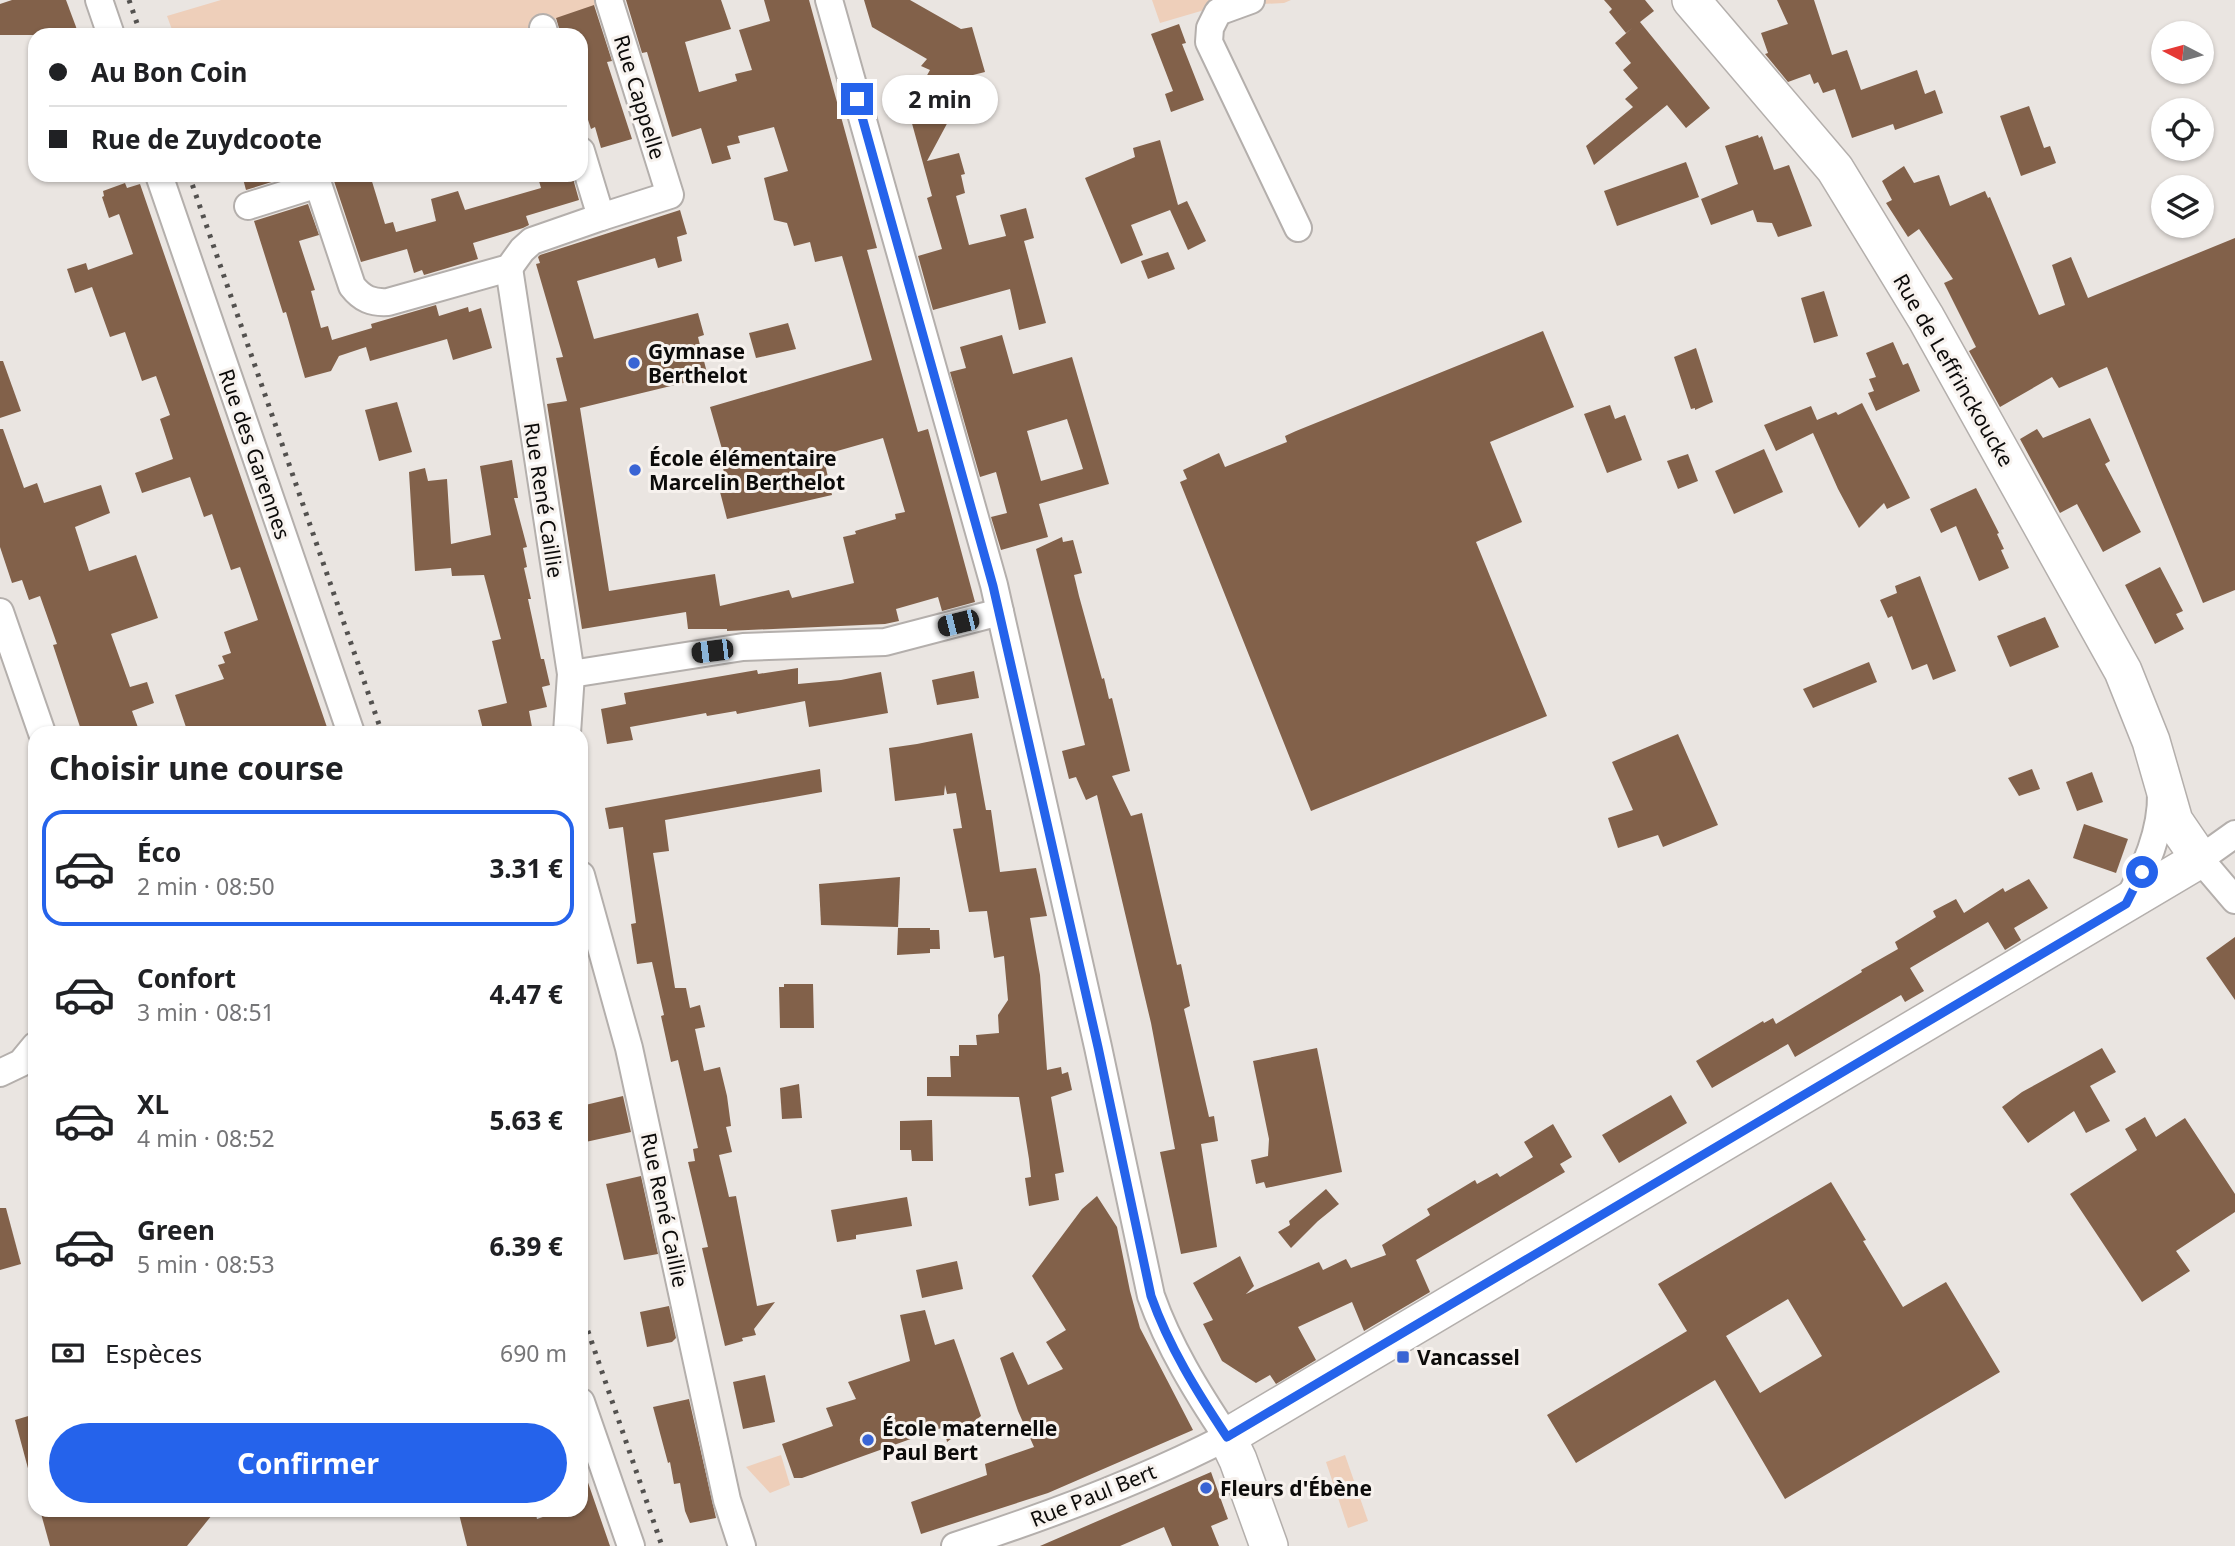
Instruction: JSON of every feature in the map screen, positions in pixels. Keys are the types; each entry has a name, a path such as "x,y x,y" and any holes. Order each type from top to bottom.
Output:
{"street":[{"path":"99,0 109,28"},
{"name":"Rue Cappelle","path":"601,217 670,195 609,0"},
{"path":"829,0 1000,612 1151,1296 1160,1321 1190,1380 1227,1437 1238,1460 1269,1546"},
{"path":"1251,0 1218,12 1210,28 1209,42 1298,228"},
{"name":"Rue de Leffrinckoucke","path":"1691,0 1824,156 1855,199 1932,329 2113,653 2129,684 2161,774 2174,821 2200,859"},
{"path":"317,182 349,280 356,292 367,299 388,302 509,268 532,241 601,217 588,174"},
{"name":"Rue des Garennes","path":"161,182 349,726"},
{"path":"248,206 311,182"},
{"name":"Rue René Caillie","path":"509,268 571,674 567,726"},
{"path":"0,612 40,726"},
{"path":"571,674 743,647 885,642 1000,612"},
{"name":"Rue de Leffrinckoucke","path":"2126,904 2142,872 2156,834 2161,774"},
{"path":"1227,1437 2126,904 2200,859 2235,834"},
{"path":"2200,859 2235,900"},
{"name":"Rue René Caillie","path":"588,900 629,1048 727,1500 742,1546"},
{"path":"0,1073 21,1063 28,1054"},
{"path":"588,1422 631,1546"},
{"name":"Rue Paul Bert","path":"955,1546 1055,1513 1227,1437"}],"shaded area":[{"path":"221,0 605,0 530,28 171,28 167,16"},
{"path":"1152,0 1291,0 1284,3 1218,6 1160,23"},
{"path":"781,1455 790,1485 770,1493 746,1467"},
{"path":"1345,1455 1368,1521 1348,1528 1326,1462"}],"building":[{"path":"12,0 66,0 76,28 28,28 28,35 0,35 0,4"},
{"path":"626,0 721,0 731,29 685,42 699,92 737,81 735,74 752,70 739,30 770,21 764,0 809,0 877,248 867,250 918,432 928,429 975,602 942,611 938,597 896,609 899,621 885,624 727,631 688,629 686,612 582,629 547,404 567,401 556,358 563,357 536,264 540,263 540,255 680,210 687,234 677,237 682,261 658,268 655,258 577,281 594,339 698,313 704,335 698,337 708,377 580,408 609,591 715,574 720,606 789,590 792,598 854,583 843,537 896,519 895,514 905,512 883,438 823,455 832,495 727,519 719,488 727,486 719,450 722,449 710,407 872,360 842,256 815,262 810,242 794,246 787,223 774,220 764,178 788,171 774,127 738,136 740,143 727,146 731,159 712,164 701,128 672,137 647,52 642,53"},
{"path":"864,0 910,0 961,29 972,27 985,72 973,75 927,161 959,153 965,174 961,175 965,193 956,196 969,245 1006,236 1000,215 1026,208 1034,238 1024,241 1046,323 1019,330 1010,289 933,310 918,256 942,249 927,198 932,196 908,109 930,70 921,66 927,59 872,27"},
{"path":"1604,0 1645,0 1654,11 1640,22 1710,108 1686,128 1667,105 1594,165 1586,146 1633,107 1625,99 1638,88 1623,70 1631,63 1615,43 1632,28 1626,33 1609,12 1612,9"},
{"path":"1777,0 1814,0 1832,55 1847,50 1861,90 1917,70 1925,94 1935,90 1943,113 1895,130 1893,124 1852,138 1835,89 1823,93 1818,82 1814,84 1810,74 1788,82 1765,54 1768,53 1761,33 1788,24"},
{"path":"594,5 612,61 607,62 632,139 601,148 595,127 591,129 588,120 588,28 559,28 556,18"},
{"path":"1179,24 1186,43 1182,44 1204,100 1171,112 1165,94 1173,91 1151,34"},
{"path":"2029,106 2044,148 2050,146 2056,163 2021,176 2000,116"},
{"path":"1758,135 1759,138 1762,136 1774,170 1789,165 1812,226 1778,237 1772,223 1757,222 1753,210 1711,225 1701,199 1738,184 1725,146"},
{"path":"1160,140 1178,205 1187,201 1206,241 1188,250 1170,210 1131,225 1143,255 1121,264 1085,178 1135,157 1133,148"},
{"path":"1686,162 1699,197 1617,226 1604,191"},
{"path":"1904,166 1914,183 1939,175 1950,206 1985,191 1988,198 1990,197 2039,315 2065,305 2052,265 2071,257 2088,298 2235,238 2235,590 2203,603 2107,367 2059,388 2052,377 2000,407 1969,351 1976,347 1944,283 1953,279 1919,229 1908,237 1886,203 1892,200 1882,181"},
{"path":"244,182 272,182 246,190"},
{"path":"334,182 372,182 385,224 393,222 396,232 436,221 431,199 458,191 465,210 541,188 539,182 574,182 579,200 526,216 529,225 473,243 478,259 424,275 422,270 414,273 407,249 361,262"},
{"path":"125,183 127,188 140,184 327,726 186,726 175,695 224,679 218,665 225,663 222,656 231,653 224,632 258,620 240,567 231,570 212,514 204,517 190,477 142,493 135,473 173,459 160,419 170,415 156,376 142,381 125,332 110,337 92,287 75,293 67,269 86,263 88,270 133,254 119,214 109,218 102,197 103,191"},
{"path":"308,204 319,235 299,241 315,290 311,291 321,328 328,326 332,340 372,328 371,324 436,305 439,316 468,307 469,312 481,308 492,348 453,360 447,339 370,361 366,347 339,356 331,371 305,378 286,312 283,313 254,221"},
{"path":"1168,252 1175,269 1148,279 1141,261"},
{"path":"1824,291 1838,336 1814,343 1801,298"},
{"path":"788,323 796,349 756,358 749,333"},
{"path":"1543,331 1574,407 1490,442 1522,522 1476,542 1547,716 1311,811 1180,482 1187,479 1183,470 1219,453 1225,467 1287,442 1285,436 1296,431"},
{"path":"1002,335 1013,374 1072,357 1109,484 1039,504 1048,537 1001,550 991,517 1007,513 996,472 980,477 950,372 966,368 960,347","holes":["1067,419 1083,469 1041,481 1027,431"]},
{"path":"1893,342 1903,365 1908,363 1920,391 1876,411 1868,393 1874,391 1869,379 1876,377 1866,353"},
{"path":"1696,348 1713,402 1695,410 1691,409 1674,357"},
{"path":"0,361 3,361 21,411 0,418"},
{"path":"397,402 412,452 379,461 365,410"},
{"path":"1862,403 1910,498 1887,509 1884,503 1859,528 1813,433 1776,451 1764,425 1811,406 1817,420 1836,412 1838,415"},
{"path":"1610,405 1615,419 1625,415 1642,460 1607,473 1584,414"},
{"path":"2090,418 2110,461 2105,464 2141,532 2103,552 2077,504 2060,513 2020,439 2037,429 2043,438"},
{"path":"0,429 3,429 24,488 37,483 44,503 101,485 110,513 75,527 89,571 136,555 158,618 111,634 130,687 147,682 154,703 132,711 137,726 80,726 53,645 57,644 40,596 29,600 22,580 12,583 0,547"},
{"path":"1764,449 1783,492 1734,514 1715,471"},
{"path":"1688,454 1698,481 1678,489 1667,461"},
{"path":"512,460 518,498 514,498 527,547 523,548 527,567 524,568 531,599 528,599 541,659 544,659 550,685 542,687 547,707 529,711 532,726 482,726 478,710 507,703 492,641 501,639 484,575 452,576 451,568 415,571 409,472 425,468 428,481 447,479 451,544 491,535 480,466"},
{"path":"1976,488 1999,533 1997,534 2004,549 2001,550 2009,568 1979,581 1956,526 1941,533 1930,509"},
{"path":"1062,537 1063,542 1073,540 1082,573 1074,575 1079,596 1102,679 1104,678 1109,699 1112,698 1130,771 1112,776 1131,816 1142,813 1177,965 1181,964 1190,1006 1184,1009 1209,1117 1214,1116 1218,1141 1201,1144 1217,1247 1181,1254 1160,1152 1175,1149 1151,1023 1097,795 1086,800 1076,777 1069,779 1062,751 1085,745 1036,549"},
{"path":"2160,567 2183,611 2176,614 2184,629 2155,644 2125,585"},
{"path":"1920,576 1956,671 1933,680 1927,664 1912,670 1892,616 1888,618 1880,600 1897,593 1895,586"},
{"path":"2045,617 2059,647 2010,667 1997,636"},
{"path":"1869,662 1877,682 1813,708 1803,689"},
{"path":"798,668 798,684 841,680 881,672 888,713 809,727 805,701 737,714 736,711 707,716 706,713 630,727 633,740 607,744 601,709 626,704 624,693 757,670 758,674"},
{"path":"974,671 979,698 937,705 932,680"},
{"path":"972,733 986,810 991,810 1000,872 1036,868 1047,916 1030,918 1040,975 1047,1070 1061,1067 1062,1074 1068,1072 1072,1090 1051,1097 1064,1172 1055,1174 1059,1200 1029,1206 1025,1178 1031,1177 1019,1097 927,1096 927,1077 951,1077 950,1056 959,1056 959,1045 977,1045 976,1035 999,1033 998,1015 1008,1000 1004,956 994,958 987,911 969,912 953,829 962,828 956,793 947,794 945,785 944,795 895,801 889,748"},
{"path":"1678,734 1718,825 1663,847 1658,835 1618,848 1608,818 1633,810 1612,762"},
{"path":"820,769 822,792 665,820 669,851 653,853 675,988 686,988 690,1008 700,1005 705,1027 695,1029 704,1071 720,1067 727,1096 731,1126 726,1127 732,1152 719,1155 729,1197 736,1196 757,1306 775,1302 754,1329 756,1335 725,1346 702,1248 708,1247 688,1162 695,1161 693,1149 698,1148 678,1060 671,1062 652,962 637,964 631,924 636,923 623,827 609,829 605,808"},
{"path":"2032,769 2040,789 2019,796 2008,778"},
{"path":"2092,772 2103,802 2077,811 2066,782"},
{"path":"2084,824 2128,839 2116,873 2073,858"},
{"path":"900,877 898,927 821,925 819,884"},
{"path":"2029,879 2048,908 2014,928 2021,940 2005,950 1988,922 1910,968 1924,991 1905,1002 1901,995 1795,1057 1788,1044 1712,1088 1696,1061 1763,1021 1764,1023 1773,1018 1776,1024 1862,972 1861,970 1898,949 1895,942 1936,917 1933,911 1956,899 1964,913 2003,888 2005,892"},
{"path":"898,928 939,930 940,949 930,949 930,953 897,955"},
{"path":"2235,937 2235,1000 2206,958"},
{"path":"784,984 813,984 814,1028 780,1028 779,987 784,987"},
{"path":"1317,1048 1342,1172 1266,1188 1264,1182 1256,1184 1251,1160 1268,1156 1269,1139 1253,1061"},
{"path":"2102,1048 2116,1072 2090,1086 2110,1121 2086,1133 2074,1111 2028,1143 2002,1107 2022,1092"},
{"path":"799,1084 802,1118 782,1119 780,1088"},
{"path":"1671,1095 1687,1123 1619,1163 1602,1135"},
{"path":"623,1096 631,1132 588,1141 588,1104"},
{"path":"2145,1117 2156,1137 2185,1118 2235,1194 2235,1212 2176,1251 2190,1271 2142,1302 2070,1194 2137,1150 2125,1129"},
{"path":"932,1120 933,1161 912,1161 911,1150 900,1150 900,1121"},
{"path":"1553,1124 1572,1157 1560,1164 1565,1172 1416,1260 1430,1292 1364,1331 1352,1302 1298,1327 1316,1360 1276,1384 1270,1375 1256,1383 1222,1361 1203,1324 1213,1320 1193,1283 1240,1256 1254,1286 1246,1294 1319,1262 1323,1270 1346,1259 1351,1268 1386,1255 1382,1245 1430,1215 1427,1209 1475,1180 1477,1184 1497,1173 1500,1177 1533,1157 1524,1142"},
{"path":"641,1176 658,1254 624,1260 606,1184"},
{"path":"1831,1182 1903,1307 1946,1282 2000,1372 1785,1499 1715,1380 1576,1463 1547,1415 1687,1331 1658,1284","holes":["1788,1299 1822,1356 1760,1393 1726,1336"]},
{"path":"1326,1189 1339,1204 1291,1248 1278,1232 1290,1225 1289,1221"},
{"path":"1097,1196 1117,1227 1140,1328 1193,1430 1048,1493 921,1534 911,1502 987,1475 985,1464 1034,1447 1000,1358 1013,1352 1028,1385 1063,1369 1046,1342 1066,1330 1032,1276 1082,1209"},
{"path":"907,1197 912,1226 856,1235 856,1239 837,1242 831,1210"},
{"path":"0,1208 6,1208 21,1264 0,1270"},
{"path":"957,1261 963,1289 922,1298 916,1270"},
{"path":"669,1306 676,1338 672,1342 647,1347 640,1312"},
{"path":"925,1310 935,1345 954,1339 981,1416 947,1442 944,1427 802,1478 794,1478 782,1444 833,1426 826,1408 856,1399 848,1382 910,1361 900,1315"},
{"path":"765,1375 775,1422 743,1429 733,1382"},
{"path":"689,1399 716,1518 690,1523 680,1483 674,1484 653,1407"},
{"path":"28,1416 28,1468 15,1420"},
{"path":"1211,1472 1228,1519 1211,1526 1219,1546 1172,1546 1164,1527 1120,1546 1040,1546"},
{"path":"588,1483 610,1546 467,1546 460,1517 588,1517"},
{"path":"42,1517 210,1517 187,1546 50,1546"}],"railway":[{"path":"129,0 139,28"},
{"path":"191,182 380,726"},
{"path":"588,1331 662,1546"}],"place":[{"name":"Gymnase Berthelot","path":"634,363"},
{"name":"École élémentaire Marcelin Berthelot","path":"635,470"},
{"name":"Vancassel","path":"1403,1357"},
{"name":"École maternelle Paul Bert","path":"868,1440"},
{"name":"Fleurs d'Ébène","path":"1206,1488"}],"route":[{"path":"857,99 1000,612 1151,1296 1160,1321 1190,1380 1227,1437 2126,904 2142,872"}]}
